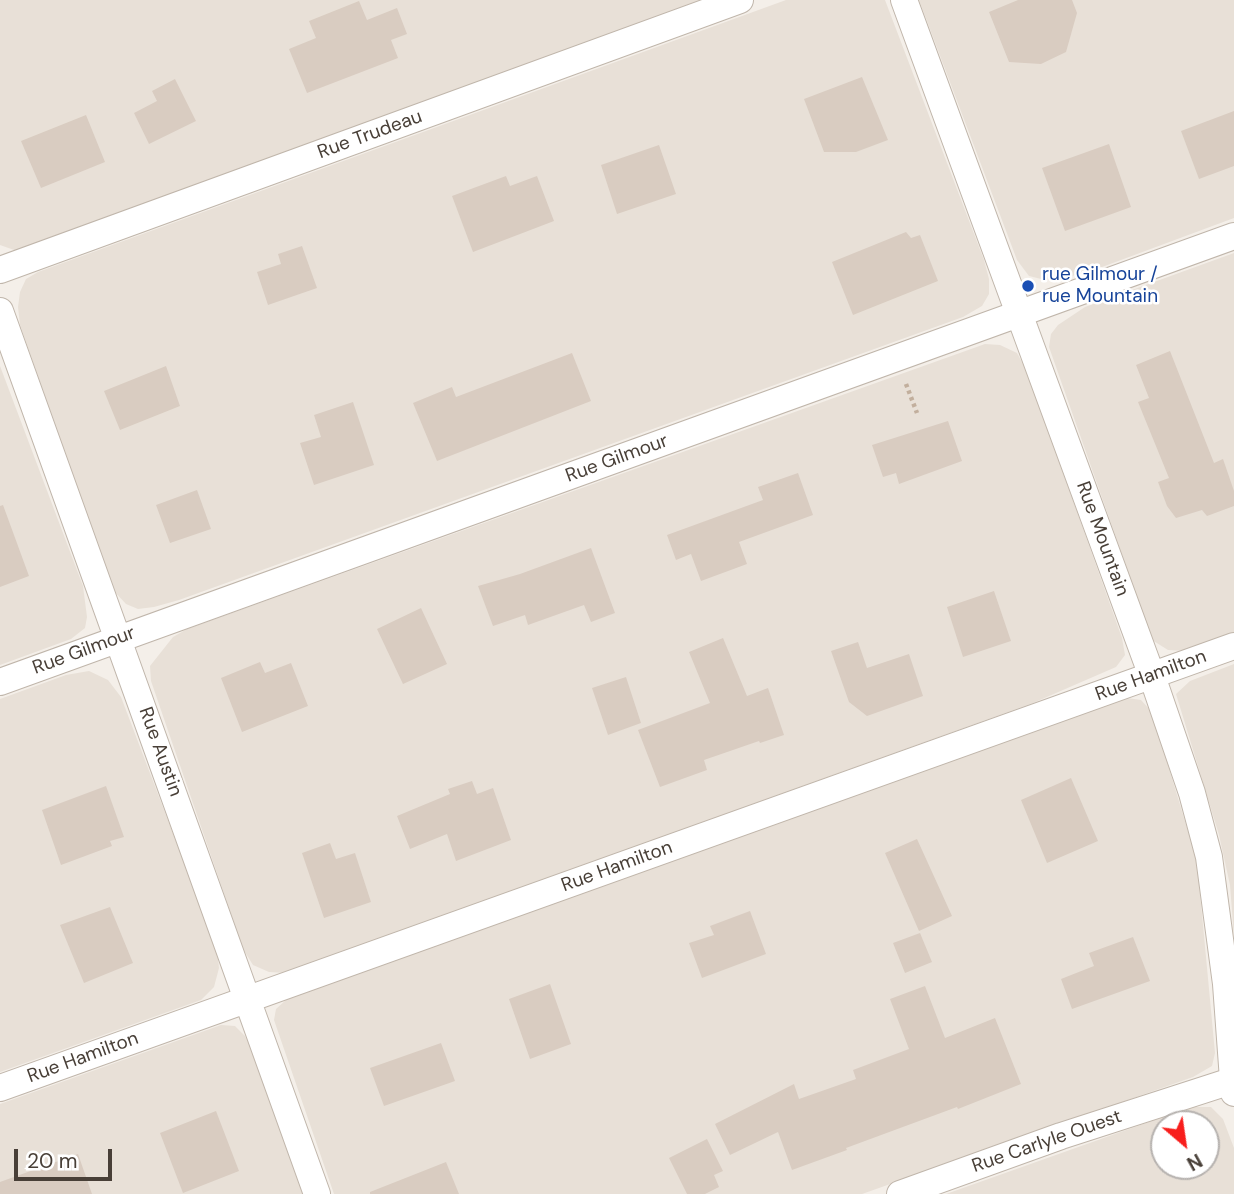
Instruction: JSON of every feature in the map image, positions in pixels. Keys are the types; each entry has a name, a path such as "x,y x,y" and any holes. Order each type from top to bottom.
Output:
{"street":[{"name":"Rue Trudeau","path":"0,270 740,0"},
{"name":"Rue Mountain","path":"904,0 1181,757 1209,857 1226,984 1234,1085"},
{"name":"Rue Gilmour","path":"0,682 1234,236"},
{"name":"Rue Austin","path":"0,311 317,1194"},
{"name":"Rue Hamilton","path":"0,1088 1234,646"},
{"name":"Rue Carlyle Ouest","path":"900,1194 1074,1132 1234,1085"}],"shaded area":[{"path":"0,0 703,0 17,251 0,245"},
{"path":"786,0 885,0 984,260 989,279 989,294 982,306 963,317 179,600 138,609 126,604 113,590 20,325 18,307 20,292 26,279 38,272"},
{"path":"919,0 1234,0 1234,218 1086,273 1045,280 1029,276 1017,260"},
{"path":"1234,253 1234,634 1187,651 1168,650 1152,640 1049,347 1051,334 1058,325 1085,307"},
{"path":"985,344 1000,345 1017,353 1027,371 1122,638 1125,655 1116,667 1033,703 285,973 269,972 253,965 243,949 151,681 150,666 173,637 187,629"},
{"path":"0,366 83,586 87,617 85,628 71,639 0,665"},
{"path":"1234,664 1234,937 1230,885 1219,835 1176,694 1190,681"},
{"path":"89,671 108,680 121,697 217,949 219,968 214,987 201,1000 0,1072 0,699 66,675"},
{"path":"1127,698 1141,700 1152,712 1197,861 1215,1053 1212,1066 1193,1077 862,1194 334,1194 274,1020 276,1009 287,999"},
{"path":"221,1025 235,1026 245,1036 255,1056 303,1194 0,1194 0,1104"},
{"path":"1191,1107 1211,1107 1214,1110 1183,1110"},
{"path":"1220,1116 1234,1148 1234,1194 946,1194 1150,1122 1150,1180 1220,1180"}],"building":[{"path":"1018,0 1072,0 1077,13 1066,52 1041,64 1009,62 989,12"},
{"path":"359,1 367,20 397,8 407,34 391,40 398,58 307,93 289,49 316,38 309,21"},
{"path":"862,77 888,140 856,152 824,152 804,99"},
{"path":"175,79 196,121 149,144 134,113 157,101 152,91"},
{"path":"1234,111 1234,166 1199,179 1181,131"},
{"path":"86,115 105,162 41,188 21,141"},
{"path":"1109,144 1131,207 1065,231 1042,168"},
{"path":"659,145 676,194 617,214 601,165"},
{"path":"506,176 510,186 537,176 554,221 473,252 452,196"},
{"path":"906,232 911,238 920,235 938,281 853,315 832,262"},
{"path":"302,246 317,288 268,305 257,272 281,264 278,254"},
{"path":"1170,351 1214,463 1223,459 1234,491 1234,506 1207,516 1202,510 1176,518 1167,506 1158,482 1169,478 1138,402 1149,398 1136,365"},
{"path":"572,353 591,401 437,461 413,403 452,387 456,397"},
{"path":"166,366 180,406 120,430 104,391"},
{"path":"353,402 374,465 314,485 300,443 321,437 314,415"},
{"path":"948,421 962,461 899,484 896,473 883,477 872,445"},
{"path":"798,473 813,515 739,542 747,564 701,581 691,554 676,560 667,535 763,500 758,487"},
{"path":"197,490 211,529 170,543 156,505"},
{"path":"3,505 29,576 0,587 0,506"},
{"path":"591,548 615,613 591,622 584,605 528,625 525,615 493,626 478,586"},
{"path":"994,591 1011,641 963,657 947,607"},
{"path":"421,608 447,664 403,684 377,629"},
{"path":"723,638 747,696 768,688 784,735 704,760 707,770 660,787 638,730 710,703 689,652"},
{"path":"858,642 867,668 909,654 923,696 867,716 849,702 831,651"},
{"path":"260,662 265,673 291,663 308,706 242,732 221,678"},
{"path":"626,677 641,723 608,735 592,688"},
{"path":"1071,778 1098,841 1047,863 1021,800"},
{"path":"472,781 477,794 493,788 511,840 456,861 447,834 410,849 397,816 450,794 448,789"},
{"path":"106,786 124,837 110,841 112,846 61,865 42,810"},
{"path":"917,839 952,916 919,931 885,853"},
{"path":"330,843 336,859 355,853 371,902 324,918 302,853"},
{"path":"110,907 133,963 84,983 60,925"},
{"path":"750,911 766,954 702,978 689,943 714,935 710,926"},
{"path":"920,933 932,962 905,973 893,943"},
{"path":"1133,937 1150,981 1072,1009 1061,979 1094,966 1089,953"},
{"path":"550,984 571,1044 530,1059 509,999"},
{"path":"925,986 945,1038 995,1018 1021,1084 792,1170 778,1132 730,1155 715,1124 794,1084 799,1099 856,1079 853,1070 909,1049 890,999"},
{"path":"441,1043 455,1081 384,1106 370,1068"},
{"path":"216,1111 239,1171 183,1193 160,1133"},
{"path":"707,1139 723,1171 714,1175 719,1187 705,1194 687,1194 669,1158"},
{"path":"78,1154 92,1194 0,1194 0,1182"},
{"path":"446,1162 459,1194 370,1194 370,1192"}],"place":[{"name":"rue Gilmour / rue Mountain","path":"1028,286"}]}
